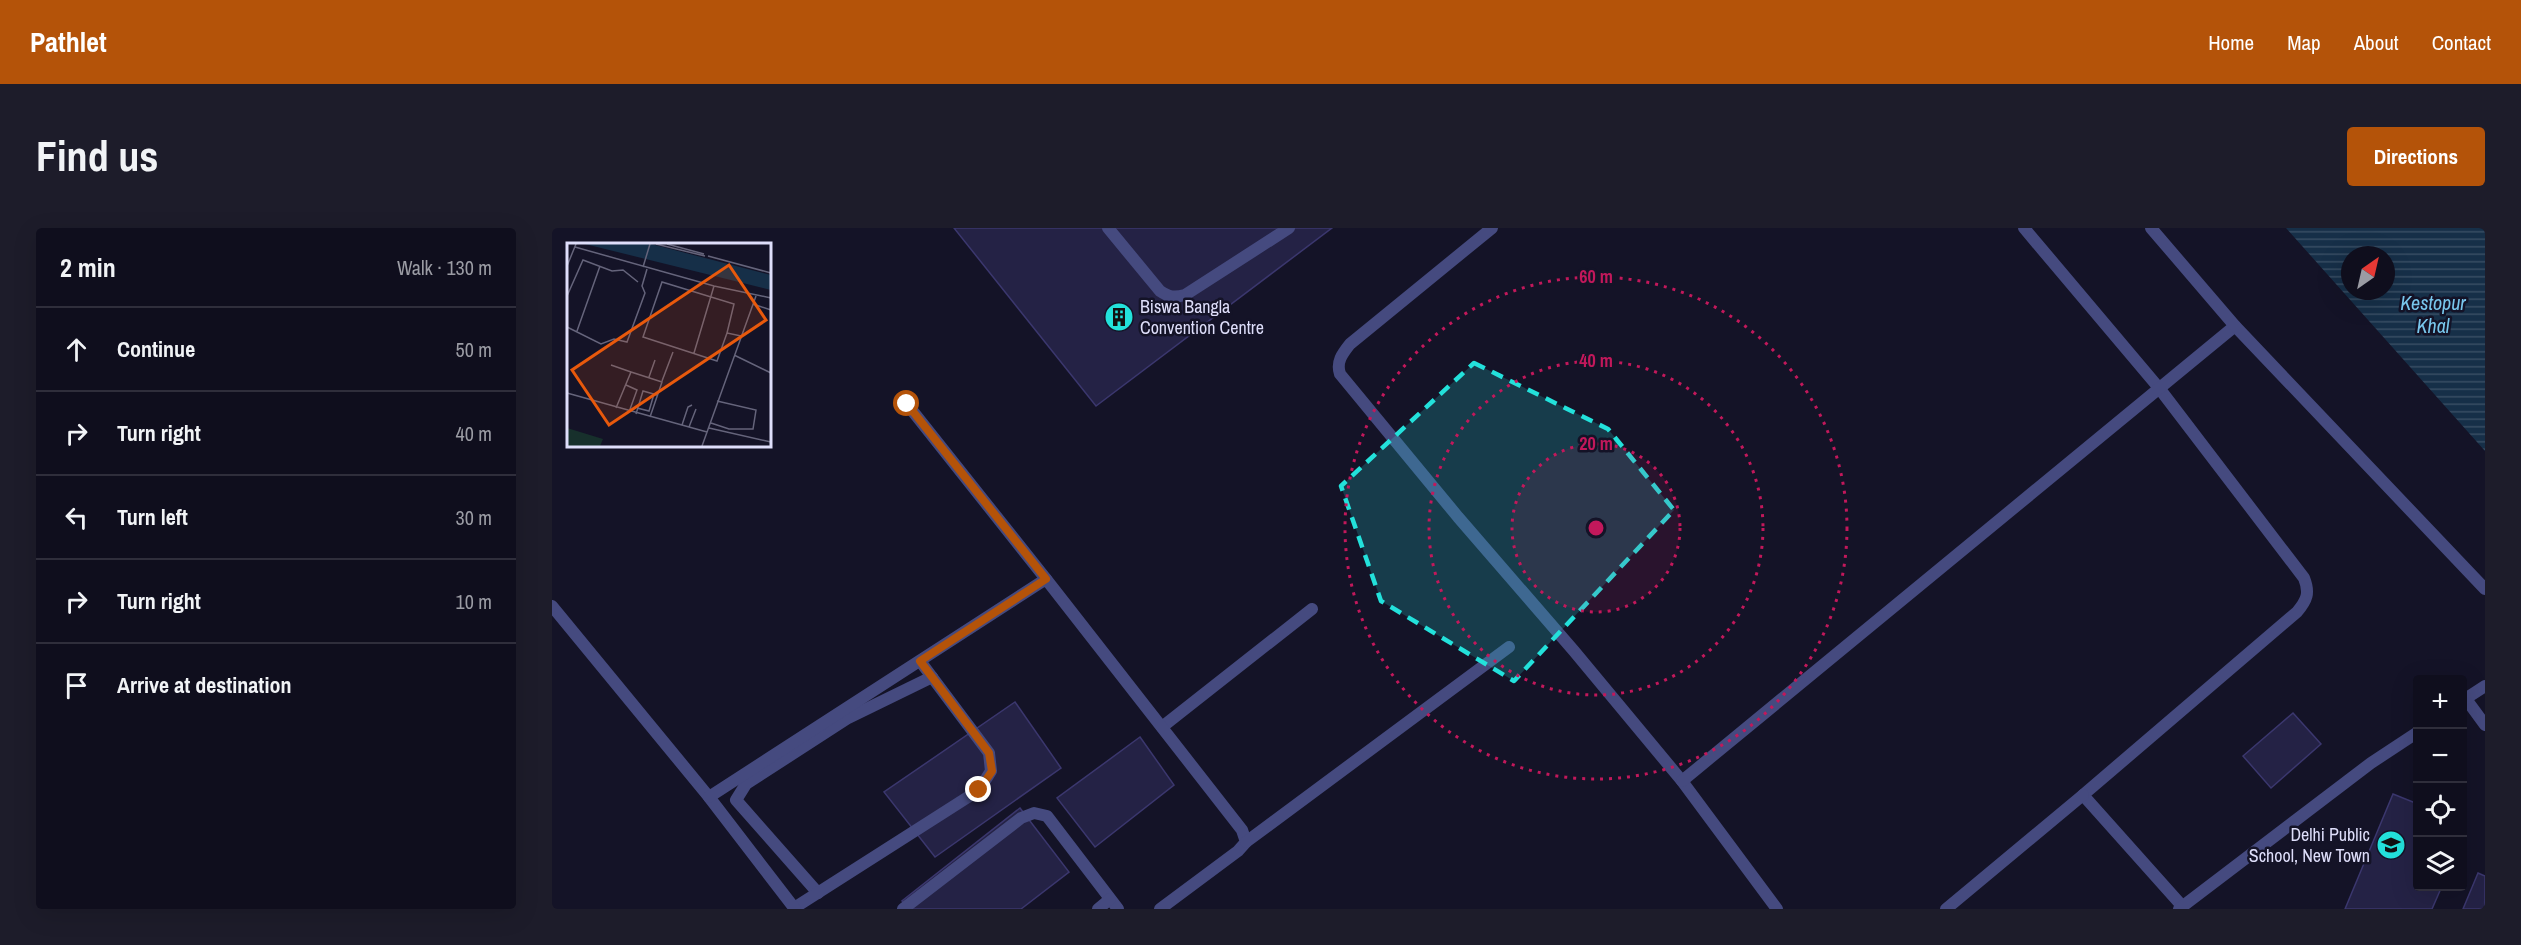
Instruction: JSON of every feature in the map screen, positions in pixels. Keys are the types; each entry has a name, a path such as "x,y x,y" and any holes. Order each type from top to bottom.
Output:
{"street":[{"path":"1108,228 1160,291 1168,296 1176,297 1185,295 1289,228"},
{"path":"1492,228 1350,344 1341,355 1338,367 1340,374 1682,781 1777,909"},
{"path":"1946,909 2297,612 2306,602 2308,589 2304,578 2159,388 2024,228"},
{"path":"2151,228 2235,326 2485,589"},
{"path":"1682,781 2235,326"},
{"path":"907,404 1242,830 1246,842"},
{"path":"709,797 1046,579"},
{"path":"552,606 709,797 794,908 979,790 992,771 989,753 920,661"},
{"path":"1162,727 1312,609"},
{"path":"1160,909 1238,851 1246,842 1509,647"},
{"path":"819,893 736,800 737,795 746,784 848,718 932,677"},
{"path":"2467,698 2485,686"},
{"path":"2467,704 2485,725"},
{"path":"2083,795 2181,908 2372,763 2413,735"},
{"path":"903,909 1021,818 1034,813 1047,816 1114,904 1098,909"}],"highlighted area":[{"path":"1474,363 1608,429 1674,510 1514,681 1381,601 1341,486"}],"water":[{"name":"Kestopur Khal","path":"2286,228 2485,228 2485,451 2350,300 2395,300 2395,246 2341,246 2341,290"}],"building":[{"name":"Biswa Bangla Convention Centre","path":"954,228 1332,228 1096,406"},
{"path":"1015,702 1061,768 935,857 884,792"},
{"path":"2293,713 2321,744 2271,788 2243,756"},
{"path":"1140,737 1174,785 1095,847 1057,798"},
{"path":"2393,794 2413,802 2413,891 2440,891 2432,909 2345,909"},
{"path":"1020,808 1069,872 1021,909 908,909 902,901"},
{"path":"2478,873 2485,876 2485,909 2463,909"}],"place":[{"name":"Biswa Bangla Convention Centre","path":"1119,317"},
{"name":"Delhi Public School, New Town","path":"2391,845"}],"route":[{"path":"907,404 1046,579 920,661 989,753 992,771 979,790"}]}
